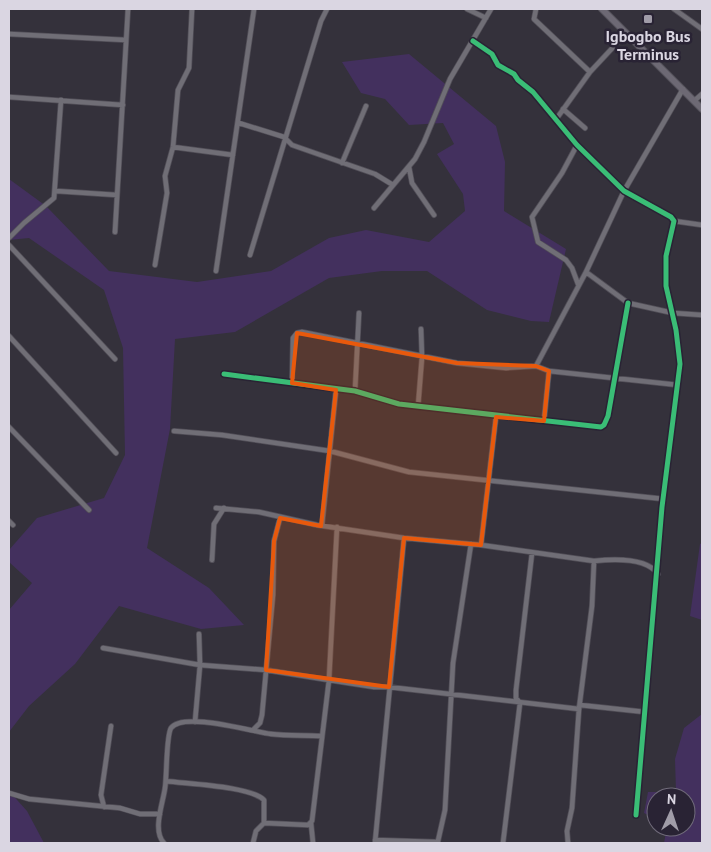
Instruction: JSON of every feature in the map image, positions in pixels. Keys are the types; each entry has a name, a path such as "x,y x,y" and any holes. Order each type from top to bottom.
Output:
{"main road":[{"path":"602,9 702,109"}],"street":[{"path":"115,232 128,9"},
{"path":"155,265 167,193 165,176 173,147 178,90 188,68 192,9"},
{"path":"216,271 254,9"},
{"path":"250,255 284,137 321,20 327,9"},
{"path":"468,9 486,18"},
{"path":"374,208 409,167 424,142 450,79 491,9"},
{"path":"536,9 534,19 590,72"},
{"path":"676,9 702,29"},
{"path":"9,34 126,40"},
{"path":"473,41 492,54 498,65 514,74 557,118 577,145 624,190 671,217 674,221 702,225"},
{"path":"557,118 590,72 618,42"},
{"path":"536,366 586,272 624,190 683,89"},
{"path":"694,101 702,94"},
{"path":"9,97 123,105"},
{"path":"9,238 24,223 50,204 56,191 61,100"},
{"path":"342,164 366,106"},
{"path":"563,109 585,128"},
{"path":"238,124 284,137 292,145 375,174 393,185"},
{"path":"577,145 562,173 532,218 538,242 566,260 572,268 578,284"},
{"path":"173,147 233,155"},
{"path":"409,167 410,179 434,215"},
{"path":"56,191 117,195"},
{"path":"636,815 664,499 680,364 673,313 666,286 666,256 674,221"},
{"path":"9,245 115,360"},
{"path":"586,272 628,303 673,313 702,315"},
{"path":"224,374 355,391 386,402 418,407 496,417 604,425 608,416 613,378 628,303"},
{"path":"355,391 359,343 359,313"},
{"path":"418,407 422,357 421,329"},
{"path":"292,383 293,338 297,333 314,334 457,363 506,368 536,366 549,372 678,386"},
{"path":"9,336 116,453"},
{"path":"544,421 549,372"},
{"path":"322,525 336,390"},
{"path":"481,545 496,417"},
{"path":"9,427 89,510"},
{"path":"174,431 222,435 330,451 409,472 664,499"},
{"path":"216,508 259,512 280,518 404,538 481,545 594,560 611,559 650,566 658,574"},
{"path":"212,560 214,524 224,508"},
{"path":"253,730 260,723 262,715 273,595 274,541 280,518"},
{"path":"313,843 311,823 329,680 337,527"},
{"path":"404,538 375,841 438,842 445,810 453,694 453,663 471,544"},
{"path":"503,843 520,703 516,694 532,553"},
{"path":"568,843 567,831 572,808 580,707 592,606 594,560"},
{"path":"195,722 200,665 199,634"},
{"path":"103,648 200,665 266,670 374,688 389,686 520,703 645,712"},
{"path":"164,843 161,839 160,814 166,781 168,736 171,728 176,725 195,722 270,734 321,736"},
{"path":"104,807 101,795 111,726"},
{"path":"166,781 234,789 259,795 264,800 264,823 256,831 253,843"},
{"path":"9,793 29,799 120,808 140,814 160,814"},
{"path":"264,823 311,823"}],"highlighted area":[{"path":"297,333 457,363 536,366 549,371 544,421 496,417 481,545 404,538 389,687 266,670 274,541 280,518 321,526 336,390 292,383"}],"shaded area":[{"path":"409,54 496,126 505,162 504,211 566,249 549,322 531,321 487,310 427,271 382,271 329,278 235,332 175,339 170,429 147,548 209,588 244,625 201,629 119,606 75,664 29,706 9,732 9,610 32,583 9,562 9,550 37,518 104,498 125,455 123,348 104,290 29,238 9,240 9,179 46,206 109,271 197,282 271,271 329,238 366,230 429,242 465,211 463,194 437,154 454,144 443,123 409,125 385,99 361,93 342,62"},
{"path":"702,543 702,620 690,616 700,544"},
{"path":"702,714 702,843 664,843 665,837 696,837 696,787 676,787 675,759 684,728"},
{"path":"9,791 27,811 44,843 9,843"}],"cycle path":[{"path":"473,41 492,54 498,65 514,74 518,80 533,92 577,145 624,191 671,217 674,221 666,256 666,286 676,330 680,364 662,507 636,815"},
{"path":"224,374 355,391 399,404 601,427 608,416 628,303"}],"place":[{"name":"Igbogbo Bus Terminus","path":"648,19"}]}
